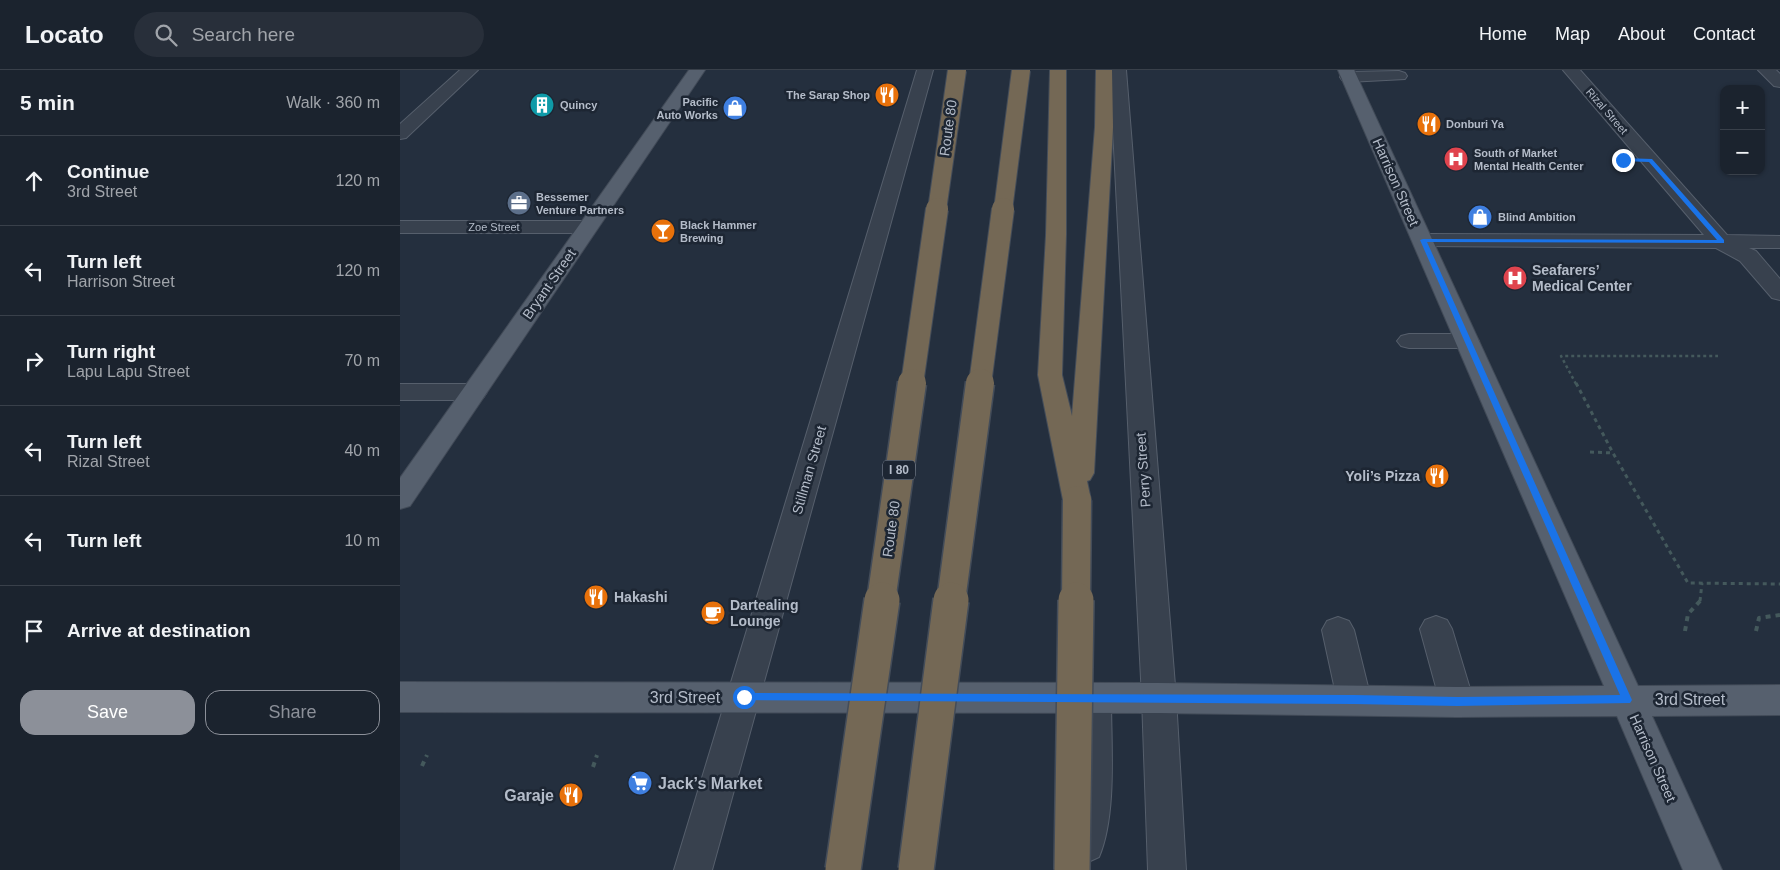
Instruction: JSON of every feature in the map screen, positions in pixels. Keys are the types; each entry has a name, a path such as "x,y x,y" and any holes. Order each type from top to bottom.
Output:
{"highway":[{"name":"Route 80","path":"843,870 957,70"},
{"path":"916,870 1021,70"},
{"path":"1058,70 1056,236 1050,375 1078,500"},
{"path":"1072,870 1078,500 1104,136 1104,70"}],"main road":[{"name":"Bryant Street","path":"400,499 697,70"},
{"name":"Harrison Street","path":"1347,73 1703,870"},
{"name":"3rd Street","path":"400,696 1354,699 1457,702 1780,700"}],"street":[{"path":"400,134 470,70"},
{"name":"Stillman Street","path":"693,870 925,70"},
{"name":"Perry Street","path":"1118,70 1158,698 1167,870"},
{"name":"Rizal Street","path":"1571,70 1722,242"},
{"path":"1766,70 1780,82"},
{"path":"1347,73 1399,76"},
{"path":"1623,160 1650,160"},
{"name":"Zoe Street","path":"400,227 588,227"},
{"path":"1423,240 1780,242"},
{"path":"1722,242 1748,256 1780,294"},
{"path":"1409,341 1467,341"},
{"path":"400,392 474,392"},
{"path":"1436,629 1457,702"},
{"path":"1338,630 1354,699"},
{"path":"1078,698 1059,796 1086,830 1086,870"}],"path":[{"path":"1718,356 1561,356 1613,453 1688,583 1780,584"},
{"path":"1590,452 1613,453"},
{"path":"1686,631 1688,614 1701,600 1702,583"},
{"path":"1756,631 1759,618 1780,615"},
{"path":"422,766 427,756"},
{"path":"593,767 598,756"}],"place":[{"name":"The Sarap Shop","path":"887,95"},
{"name":"Quincy","path":"542,105"},
{"name":"Pacific Auto Works","path":"735,108"},
{"name":"Donburi Ya","path":"1429,124"},
{"name":"South of Market Mental Health Center","path":"1456,159"},
{"name":"Bessemer Venture Partners","path":"519,203"},
{"name":"Blind Ambition","path":"1480,217"},
{"name":"Black Hammer Brewing","path":"663,231"},
{"name":"Seafarers’ Medical Center","path":"1515,278"},
{"name":"Yoli’s Pizza","path":"1437,476"},
{"name":"Hakashi","path":"596,597"},
{"name":"Dartealing Lounge","path":"713,613"},
{"name":"Jack’s Market","path":"640,783"},
{"name":"Garaje","path":"571,795"}],"route":[{"path":"744,697 1354,699 1457,702 1627,700 1423,240 1722,242 1650,160 1623,160"}]}
